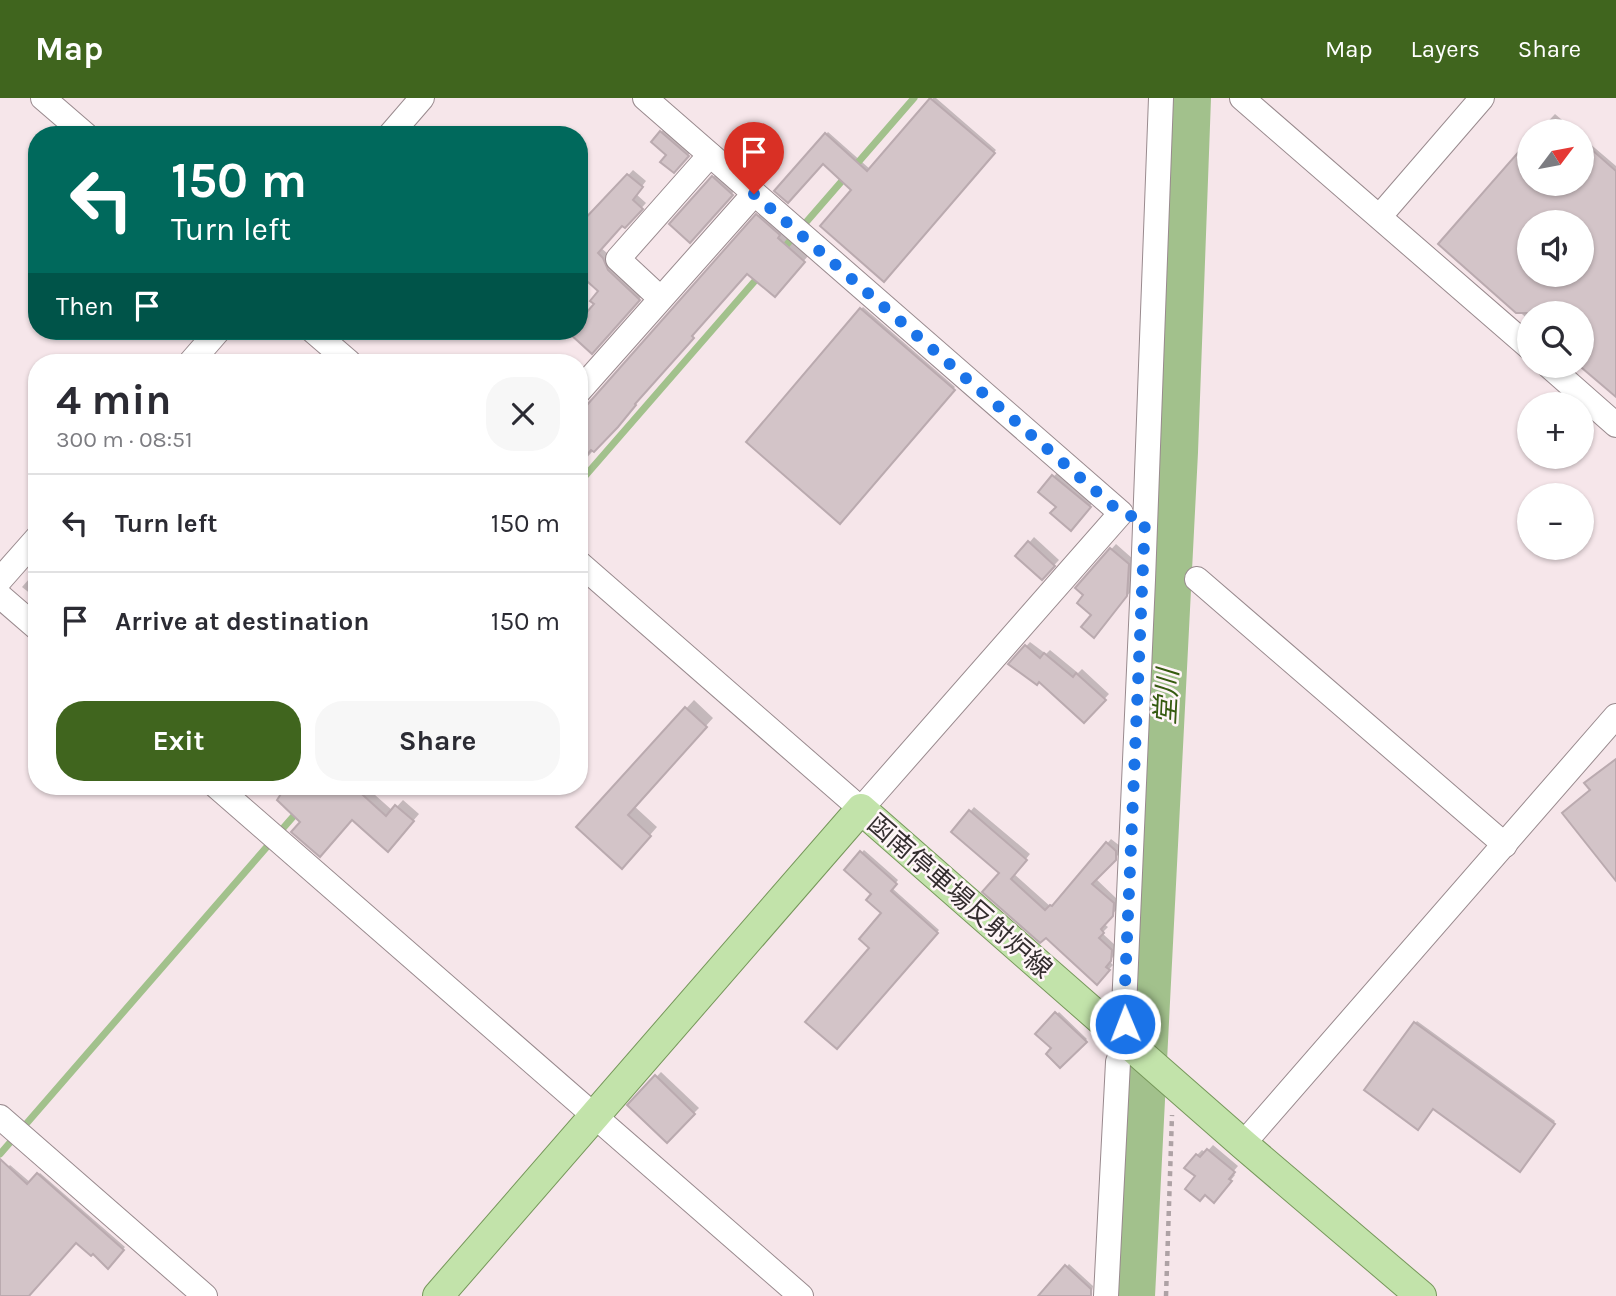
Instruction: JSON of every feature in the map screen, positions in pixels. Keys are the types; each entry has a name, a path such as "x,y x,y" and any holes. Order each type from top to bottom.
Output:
{"main road":[{"name":"函南停車場反射炉線","path":"438,1296 861,809 1243,1144 1421,1296"}],"street":[{"path":"43,98 76,126"},
{"path":"398,126 422,98"},
{"path":"645,98 1121,513 1145,520"},
{"path":"1106,1296 1118,1062 1126,1041 1124,1008 1161,98"},
{"path":"1242,98 1517,337"},
{"path":"1380,216 1482,98"},
{"path":"660,298 618,259 710,155"},
{"path":"588,381 754,194"},
{"path":"198,354 210,340"},
{"path":"323,340 340,354"},
{"path":"1563,378 1616,425"},
{"path":"588,571 861,809 1121,513"},
{"path":"0,580 28,548"},
{"path":"1197,579 1505,845"},
{"path":"0,596 28,620"},
{"path":"1243,1144 1616,716"},
{"path":"234,795 593,1116 801,1296"},
{"path":"0,1117 205,1296"}],"path":[{"path":"1166,1296 1172,1081"}],"building":[{"path":"930,98 995,153 884,282 820,226 851,190 823,164 788,203 774,191 825,133 867,171"},
{"path":"660,131 689,156 674,173 660,162 666,155 651,142"},
{"path":"1594,152 1616,171 1616,397 1594,378 1594,301 1517,301 1516,313 1438,244 1517,154 1517,196 1594,196"},
{"path":"627,174 643,187 633,200 643,209 625,228 622,226 598,253 608,270 640,300 592,354 577,340 588,340 588,311 594,304 590,301 598,291 588,282 588,215"},
{"path":"712,176 733,195 690,243 669,224"},
{"path":"756,214 805,262 775,297 747,274 618,427 594,452 591,450 588,454 588,404"},
{"path":"860,308 955,390 840,524 746,442"},
{"path":"1052,475 1091,507 1071,531 1050,513 1056,507 1038,492"},
{"path":"1028,541 1055,566 1042,580 1015,556"},
{"path":"1110,548 1129,564 1127,596 1094,638 1081,627 1091,615 1077,603 1083,595 1075,588"},
{"path":"1025,645 1040,658 1044,653 1073,677 1076,673 1106,700 1084,723 1039,682 1037,685 1008,664"},
{"path":"685,707 707,727 628,815 651,836 622,869 576,827"},
{"path":"1616,759 1616,881 1562,813 1590,790 1584,783"},
{"path":"280,795 363,795 386,816 395,805 414,821 388,852 352,820 320,857 291,832 300,822 277,800"},
{"path":"969,810 1027,860 1011,879 1045,910 1052,906 1106,842 1116,851 1116,860 1092,884 1114,903 1113,916 1101,929 1104,933 1099,938 1112,950 1111,961 1106,967 1110,970 1097,985 1046,938 1040,943 982,892 999,873 951,832"},
{"path":"860,851 897,884 891,891 938,933 837,1049 805,1022 869,948 859,939 881,913 866,900 871,894 844,870"},
{"path":"1055,1012 1087,1042 1060,1068 1046,1054 1051,1048 1035,1034"},
{"path":"1414,1022 1555,1124 1520,1172 1433,1109 1418,1130 1364,1090"},
{"path":"655,1075 695,1114 667,1143 627,1105"},
{"path":"1207,1149 1235,1172 1229,1179 1232,1181 1214,1203 1205,1195 1200,1201 1185,1189 1195,1176 1184,1168 1196,1154 1200,1157"},
{"path":"0,1159 27,1184 37,1173 124,1250 108,1269 93,1254 91,1256 76,1243 29,1296 0,1296"},
{"path":"1065,1265 1091,1289 1091,1296 1038,1296"}],"waterway":[{"path":"782,250 914,98"},
{"name":"堂川","path":"1135,1296 1178,452 1191,98"},
{"path":"588,473 760,275"},
{"path":"0,1154 298,811"}],"route":[{"path":"754,194 1121,513 1145,520 1125,1024"}]}
